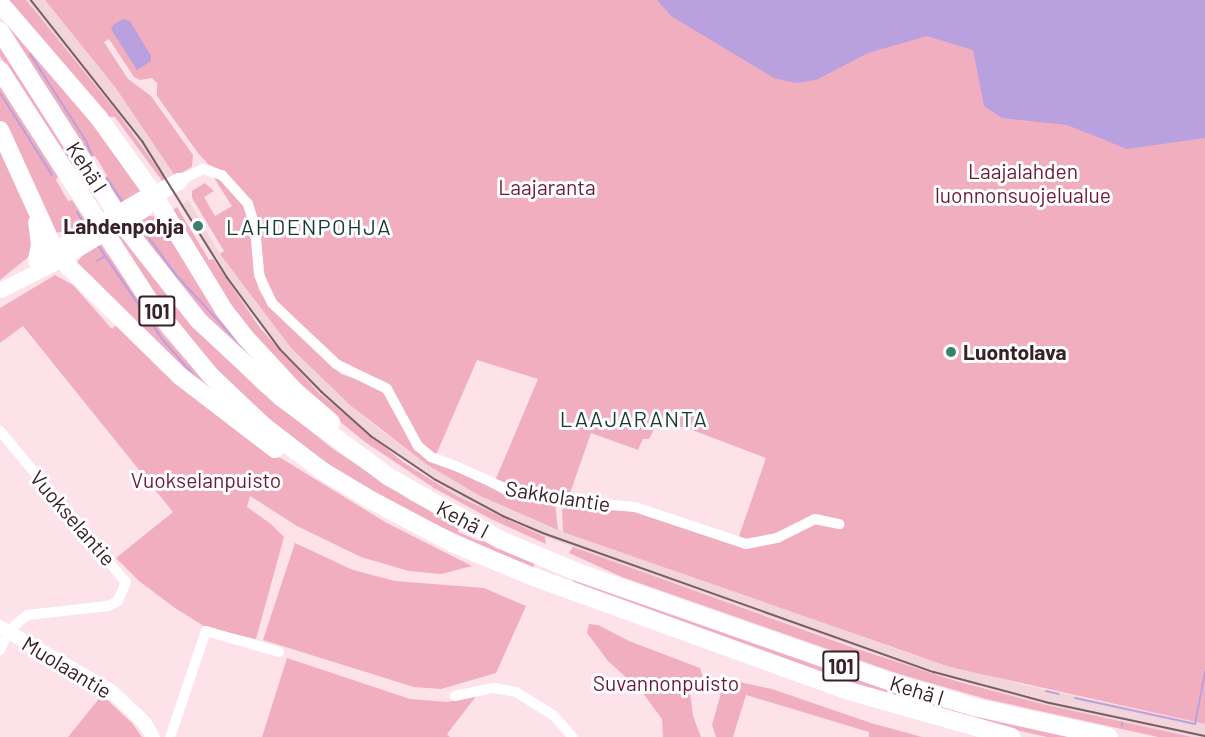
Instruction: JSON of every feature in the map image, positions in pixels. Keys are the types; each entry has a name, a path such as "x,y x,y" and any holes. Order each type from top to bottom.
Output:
{"highway":[{"path":"0,3 99,118 154,195 224,310 245,337 295,391 389,477"},
{"name":"Kehä I","path":"0,31 128,231 198,320 282,398 389,477 467,523 562,566 899,685 974,707 1109,737"},
{"name":"Kehä I","path":"0,70 150,303 211,376 265,427 321,470 371,500 454,543 531,576 749,656 902,707 1012,737"},
{"path":"0,130 34,206 59,253 140,339 218,408 317,477 371,500"},
{"path":"34,206 40,245 37,260"}],"main road":[{"path":"0,289 22,281 59,253 154,195"},
{"path":"0,289 37,260 59,253"}],"street":[{"name":"Sakkolantie","path":"154,195 181,184 185,178 203,170 222,176 243,197 255,227 260,275 272,303 336,364 387,389 421,451 430,457 511,491 558,500 635,507 746,544 777,538 814,519 839,524"},
{"name":"Vuokselantie","path":"0,431 126,582 118,601 108,606 28,615 4,629"},
{"path":"0,650 4,629"},
{"name":"Muolaantie","path":"4,629 111,691 144,722 153,737"},
{"path":"170,737 206,631 279,652"},
{"path":"455,696 494,688 516,692 553,715 573,737"}],"shaded area":[{"path":"26,0 45,0 115,87 174,175 165,179"},
{"path":"657,0 1205,0 1205,138 1127,149 1067,125 1002,118 984,106 973,50 927,36 868,53 816,80 795,83 774,78 671,16"},
{"path":"123,19 130,21 151,56 151,61 137,70 111,29"},
{"path":"188,200 220,254 291,348 371,423 426,464 480,496 546,525 914,655 1024,685 1205,724 1205,737 1192,737 1042,704 914,668 545,537 457,496 374,440 345,417 295,368 233,291 180,205"}],"green space":[{"path":"4,0 26,0 116,111 165,179 163,182 115,117 106,116"},
{"name":"Laajalahden luonnonsuojelualue","path":"45,0 1205,0 1205,724 950,667 563,532 562,510 569,504 607,510 634,511 736,545 766,458 687,428 658,422 649,439 643,439 638,450 591,433 569,496 506,485 495,481 538,379 477,360 436,455 424,450 388,383 344,364 276,301 265,278 259,224 218,169 208,164 198,153 157,96 157,83 152,78 140,80 134,77 109,39 104,42 128,79 151,96 193,155 192,167 175,176 115,87"},
{"path":"0,14 38,53 144,189 121,205 104,179 107,176 102,167 95,156 91,157"},
{"path":"0,45 75,165 71,168 0,56"},
{"path":"0,86 58,177 56,180 68,201 72,200 88,225 52,234 0,122"},
{"path":"0,150 31,218 32,254 0,280"},
{"path":"217,177 245,207 252,229 254,271 259,290 270,308 341,374 373,385 386,394 411,441 502,494 555,503 558,530 480,496 426,464 350,405 291,348 220,254 224,251 192,198 192,191 205,183 214,191 204,197 215,216 232,206 214,178"},
{"path":"177,207 209,260 213,259 260,328 319,393 403,462 457,496 545,537 546,544 491,519 434,488 365,442 317,403 243,324 170,212"},
{"path":"149,216 158,217 286,391 208,318 134,225"},
{"path":"120,233 177,308 259,390 333,449 410,500 459,527 458,532 479,541 481,538 535,563 533,568 414,515 329,465 286,434 242,397 180,329 115,236"},
{"path":"101,244 163,334 237,418 74,266 82,256"},
{"name":"Vuokselanpuisto","path":"55,275 73,285 112,329 116,325 250,439 385,522 472,566 441,574 409,571 361,557 297,526 250,496 247,507 271,524 284,537 256,639 207,628 175,608 139,581 116,558 173,512 23,326 0,343 0,308"},
{"path":"295,543 353,570 395,581 484,588 526,606 496,673 441,689 414,687 263,640"},
{"path":"573,547 857,649 956,681 1042,704 1192,737 1158,737 986,699 899,674 622,577 569,553"},
{"path":"574,578 1073,737 1047,737 1016,730 850,683 572,583"},
{"name":"Suvannonpuisto","path":"589,624 598,625 629,641 700,668 704,682 692,683 690,693 693,716 701,737 663,737 662,719 642,692 608,661 587,633"},
{"path":"287,658 410,699 447,702 477,695 447,734 450,737 262,737"},
{"path":"739,682 772,689 871,723 922,737 869,737 869,732 746,695 733,737 716,737 712,725 722,689"},
{"path":"102,695 132,723 142,737 68,737"}],"waterway":[{"path":"30,54 88,144"},
{"path":"0,93 52,175"},
{"path":"87,144 92,155"},
{"path":"107,178 123,203"},
{"path":"77,212 84,224"},
{"path":"137,222 177,276 245,350"},
{"path":"97,244 162,339 197,379"},
{"path":"97,261 104,257"},
{"path":"1075,698 1195,724 1205,672"},
{"path":"1046,691 1059,694"}],"tram line":[{"path":"31,0 143,142 227,277 280,349 322,392 371,436 436,480 503,516 543,533 934,672 1050,703 1205,736"}],"place":[{"name":"Lahdenpohja","path":"198,226"},
{"name":"Luontolava","path":"951,352"}],"district":[{"name":"LAHDENPOHJA","path":"309,227"},
{"name":"LAAJARANTA","path":"634,419"}],"park label":[{"name":"Laajaranta","path":"547,187"}]}
